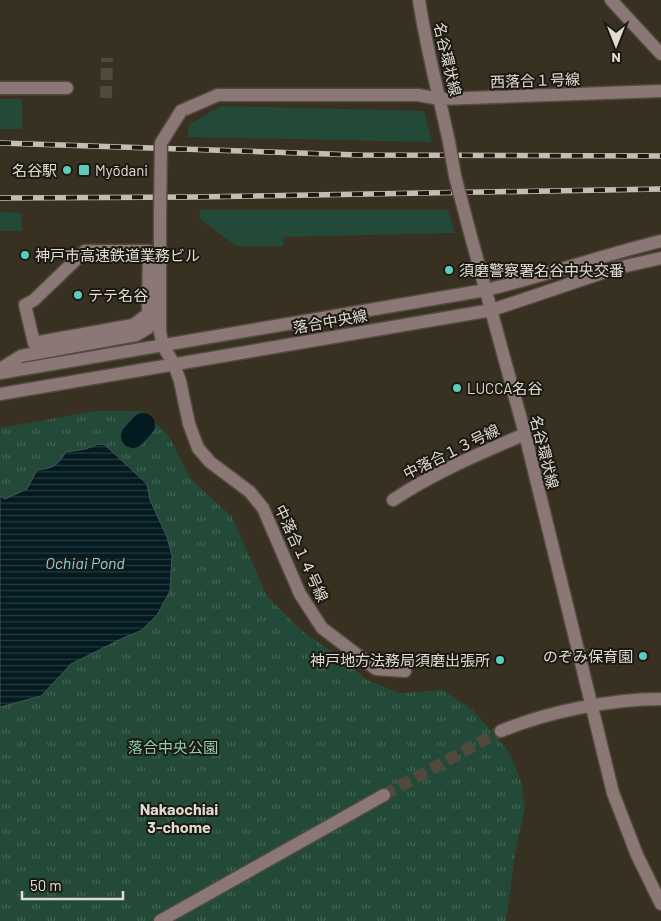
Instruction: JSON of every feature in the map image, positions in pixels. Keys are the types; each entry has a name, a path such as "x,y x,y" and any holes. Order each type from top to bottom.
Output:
{"street":[{"name":"名谷環状線","path":"419,0 430,62 441,105 455,176 524,434 613,793 637,855 661,904"},
{"path":"611,0 661,54"},
{"path":"0,88 67,88"},
{"name":"西落合１号線","path":"441,105 661,92"},
{"path":"163,346 160,332 161,143 181,111 218,95 418,95 441,105"},
{"name":"落合中央線","path":"0,373 486,290 611,253 661,241"},
{"path":"106,247 149,251 148,314 133,325 34,343 26,305 34,300 85,251 106,247"},
{"name":"落合中央線","path":"0,394 492,310 617,268 661,258"},
{"path":"0,368 21,356 136,335 148,328 160,314"},
{"name":"中落合１４号線","path":"163,346 174,364 180,381 192,437 198,448 210,462 250,492 263,508 300,594 322,628 376,669 405,671"},
{"name":"中落合１３号線","path":"393,500 420,482 463,460 524,434"},
{"path":"500,731 527,720 559,712 661,699"},
{"path":"160,921 384,795"}],"green space":[{"path":"0,99 22,99 22,129 0,129"},
{"path":"220,106 424,111 432,142 187,137 189,125"},
{"path":"200,210 448,210 455,233 284,237 283,246 236,246 199,218"},
{"path":"0,212 21,213 22,231 0,231"},
{"name":"落合中央公園","path":"95,411 142,411 168,435 191,479 232,517 267,596 301,630 342,659 367,680 400,693 443,690 473,710 509,752 521,781 525,807 516,848 506,921 0,921 0,428"}],"water":[{"name":"Ochiai Pond","path":"98,444 105,445 147,484 150,500 167,537 172,556 170,591 157,615 142,630 71,664 41,696 0,707 0,496 5,499 27,489 37,470 54,466 66,452 86,449"}],"waterway":[{"path":"133,436 143,425"}],"tunnel":[{"path":"106,98 107,58"},
{"path":"384,795 501,731"}],"railway":[{"path":"0,143 359,155 661,156"},
{"path":"0,198 195,197 661,189"}],"place":[{"name":"名谷駅","path":"67,170"},
{"name":"Myōdani","path":"84,170"},
{"name":"神戸市高速鉄道業務ビル","path":"25,255"},
{"name":"須磨警察署名谷中央交番","path":"449,270"},
{"name":"テテ名谷","path":"78,295"},
{"name":"LUCCA名谷","path":"457,388"},
{"name":"のぞみ保育園","path":"643,656"},
{"name":"神戸地方法務局須磨出張所","path":"500,660"}],"district":[{"name":"Nakaochiai 3-chome","path":"179,817"}]}
